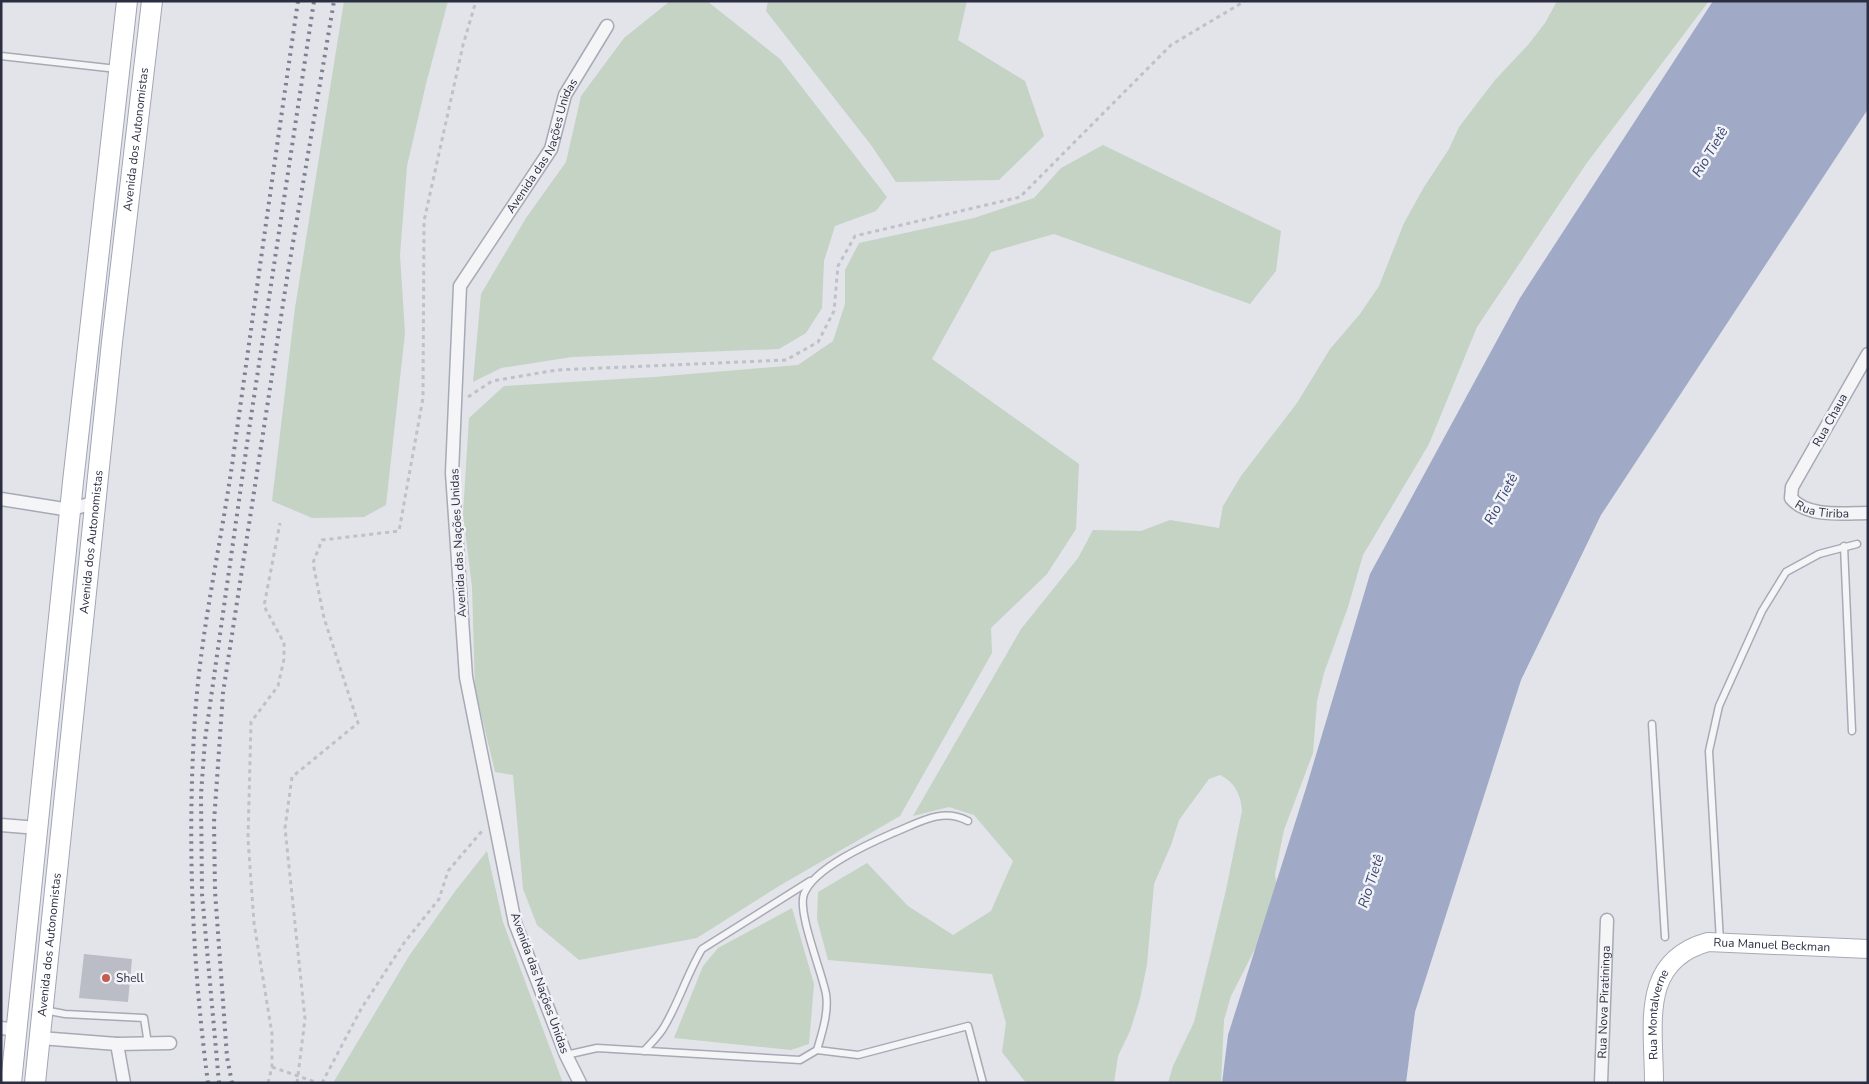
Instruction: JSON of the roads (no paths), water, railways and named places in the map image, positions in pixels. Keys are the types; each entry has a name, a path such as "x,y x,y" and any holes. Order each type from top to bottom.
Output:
{"main road":[{"name":"Avenida dos Autonomistas","path":"11,1083 9,1029 38,828 70,510 126,1"},
{"name":"Avenida dos Autonomistas","path":"35,1083 95,502 149,7"},
{"name":"Rua Manuel Beckman","path":"1679,954 1692,946 1708,942 1868,949"},
{"name":"Rua Montalverne","path":"1654,1083 1655,1000 1659,980 1666,967 1679,954"}],"street":[{"name":"Avenida das Nações Unidas","path":"580,1083 566,1055 515,923 466,677 452,473 460,286 551,149 564,95 607,26"},
{"name":"Rua Chaua","path":"1792,487 1868,354"},
{"name":"Rua Tiriba","path":"1792,487 1791,498 1796,504 1811,511 1868,513"},
{"path":"1,499 70,510 95,502"},
{"path":"1,825 38,828"},
{"name":"Rua Nova Piratininga","path":"1601,1083 1607,920"},
{"path":"40,1038 117,1044 170,1044"},
{"path":"117,1044 124,1083"}],"lane":[{"path":"1,56 119,70"},
{"path":"1720,942 1709,751 1719,706 1762,611 1786,572 1819,554 1857,544"},
{"path":"1844,546 1852,731"},
{"path":"1652,724 1665,937"},
{"path":"644,1051 663,1029 681,995 692,966 702,949 876,840 933,817 956,815 968,821"},
{"path":"812,880 803,896 803,912 827,996 825,1025 817,1050"},
{"path":"44,1010 65,1014 144,1018 148,1044"},
{"path":"566,1055 597,1048 800,1060 817,1050 858,1055 968,1026 982,1083"}],"water":[{"name":"Rio Tietê","path":"1713,1 1868,1 1868,109 1601,515 1521,680 1415,1012 1406,1083 1222,1083 1228,1035 1307,785 1370,574 1520,298"}],"railway":[{"path":"208,1083 198,991 192,900 191,808 195,717 202,650 229,484 298,1"},
{"path":"219,1083 202,894 201,794 205,740 249,430 314,1"},
{"path":"232,1083 227,1057 215,891 214,822 223,693 287,278 334,1"}],"place":[{"name":"Shell","path":"106,978"}]}
